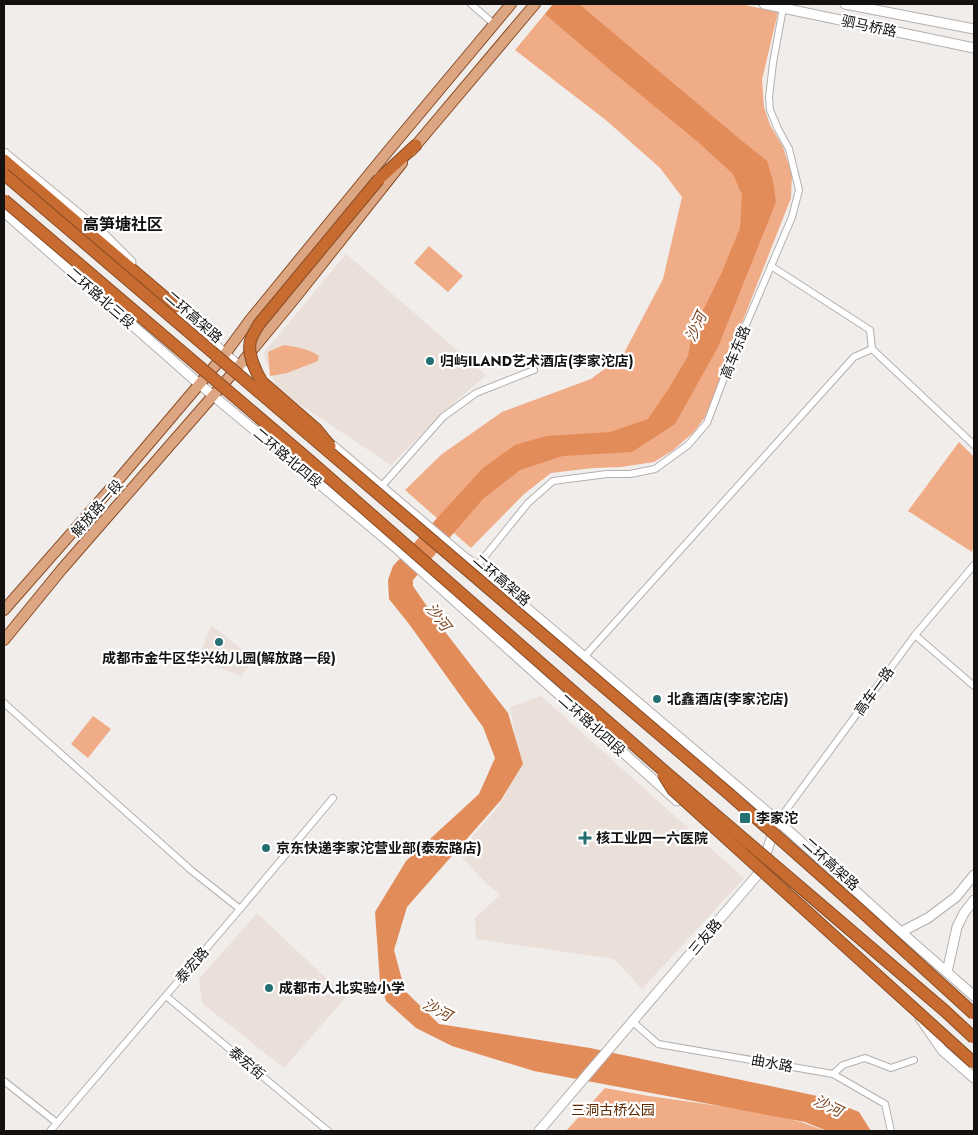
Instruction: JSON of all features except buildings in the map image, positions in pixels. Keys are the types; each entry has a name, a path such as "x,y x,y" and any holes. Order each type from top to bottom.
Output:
{"highway":[{"path":"358,477 316,429 262,382 256,373 250,344 259,324 379,179 416,145"},
{"path":"4,160 176,306"},
{"name":"二环高架路","path":"4,174 728,793 861,910 974,1014"},
{"path":"4,200 309,460 656,764 974,1038"},
{"path":"656,764 673,790 974,1063"},
{"path":"728,793 751,806 974,1005"}],"main road":[{"name":"解放路一段","path":"4,610 225,354 250,320 389,150 512,4"},
{"name":"解放路一段","path":"4,640 62,569 239,366 416,145 535,4"},
{"name":"驷马桥路","path":"764,4 974,48"},
{"name":"驷马桥路","path":"845,4 974,29"},
{"path":"4,153 104,235 225,354 412,514 477,566 778,821 974,996"},
{"name":"二环路北三段","path":"4,212 198,383"},
{"name":"二环路北四段","path":"198,383 395,547 611,743 916,1013 942,1050 974,1078"},
{"name":"三友路","path":"539,1131 759,873 778,821"},
{"path":"901,932 928,918 956,897 974,875"},
{"path":"947,972 957,928 964,913 974,900"}],"street":[{"path":"471,4 494,24"},
{"name":"高车东路","path":"477,566 528,503 553,482 607,474 630,474 655,470 688,444 707,423 730,362 792,217 799,190 789,149 770,110 769,97 773,63 783,8"},
{"path":"771,266 870,330 872,349 974,445"},
{"path":"584,657 854,357 872,349"},
{"path":"381,487 443,417 476,393 534,370"},
{"name":"高车一路","path":"778,821 915,635 974,565"},
{"path":"915,635 974,686"},
{"path":"4,703 192,871 240,909"},
{"name":"泰宏路","path":"50,1131 333,798"},
{"name":"泰宏街","path":"166,996 324,1130"},
{"name":"曲水路","path":"632,1022 658,1044 833,1074 885,1104 891,1131"},
{"path":"833,1074 843,1065 865,1058 891,1068 914,1060"},
{"path":"4,1081 57,1123"}],"shaded area":[{"path":"346,254 486,375 443,413 391,465 278,390 263,354"},
{"name":"成都市金牛区华兴幼儿园(解放路一段)","path":"211,625 254,659 241,676 198,659"},
{"name":"核工业四一六医院","path":"541,696 744,878 642,989 614,959 476,939 475,918 500,895 458,853 499,806 513,781 517,747 510,707"},
{"name":"成都市人北实验小学","path":"257,913 346,997 284,1068 202,1003 199,979"}],"green space":[{"path":"553,4 740,4 778,12 762,80 764,107 770,125 783,147 792,175 791,198 705,417 694,432 672,451 654,462 551,473 524,494 471,548 405,490 442,454 502,412 591,379 623,355 663,279 682,197 660,168 607,121 515,50"},
{"path":"429,246 463,276 448,292 414,263"},
{"path":"284,345 311,352 319,356 318,361 287,373 270,376 268,352"},
{"path":"959,442 974,457 974,544 972,552 908,511"},
{"path":"93,716 111,729 88,758 71,744"},
{"name":"三洞古桥公园","path":"605,1088 762,1112 801,1122 826,1131 566,1131"}],"water":[{"name":"沙河","path":"533,4 579,4 767,161 773,181 776,202 718,347 675,424 632,452 563,456 520,470 483,499 413,580 413,586 439,624 508,713 523,764 501,800 407,907 394,950 405,991 439,1024 590,1048 822,1097 859,1112 871,1131 827,1131 805,1122 534,1071 452,1046 416,1028 386,1001 380,982 375,912 406,861 479,794 495,758 483,727 389,599 388,580 393,566 483,468 515,445 546,436 610,432 648,419 688,356 692,333 722,272 740,228 742,195 733,174 698,142"}],"pier":[{"path":"531,4 553,4 544,15"}],"place":[{"name":"归屿ILAND艺术酒店(李家沱店)","path":"430,361"},
{"name":"成都市金牛区华兴幼儿园(解放路一段)","path":"219,642"},
{"name":"北鑫酒店(李家沱店)","path":"657,699"},
{"name":"李家沱","path":"745,818"},
{"name":"核工业四一六医院","path":"585,838"},
{"name":"京东快递李家沱营业部(泰宏路店)","path":"266,848"},
{"name":"成都市人北实验小学","path":"269,988"}],"district":[{"name":"高笋塘社区","path":"123,224"}]}
